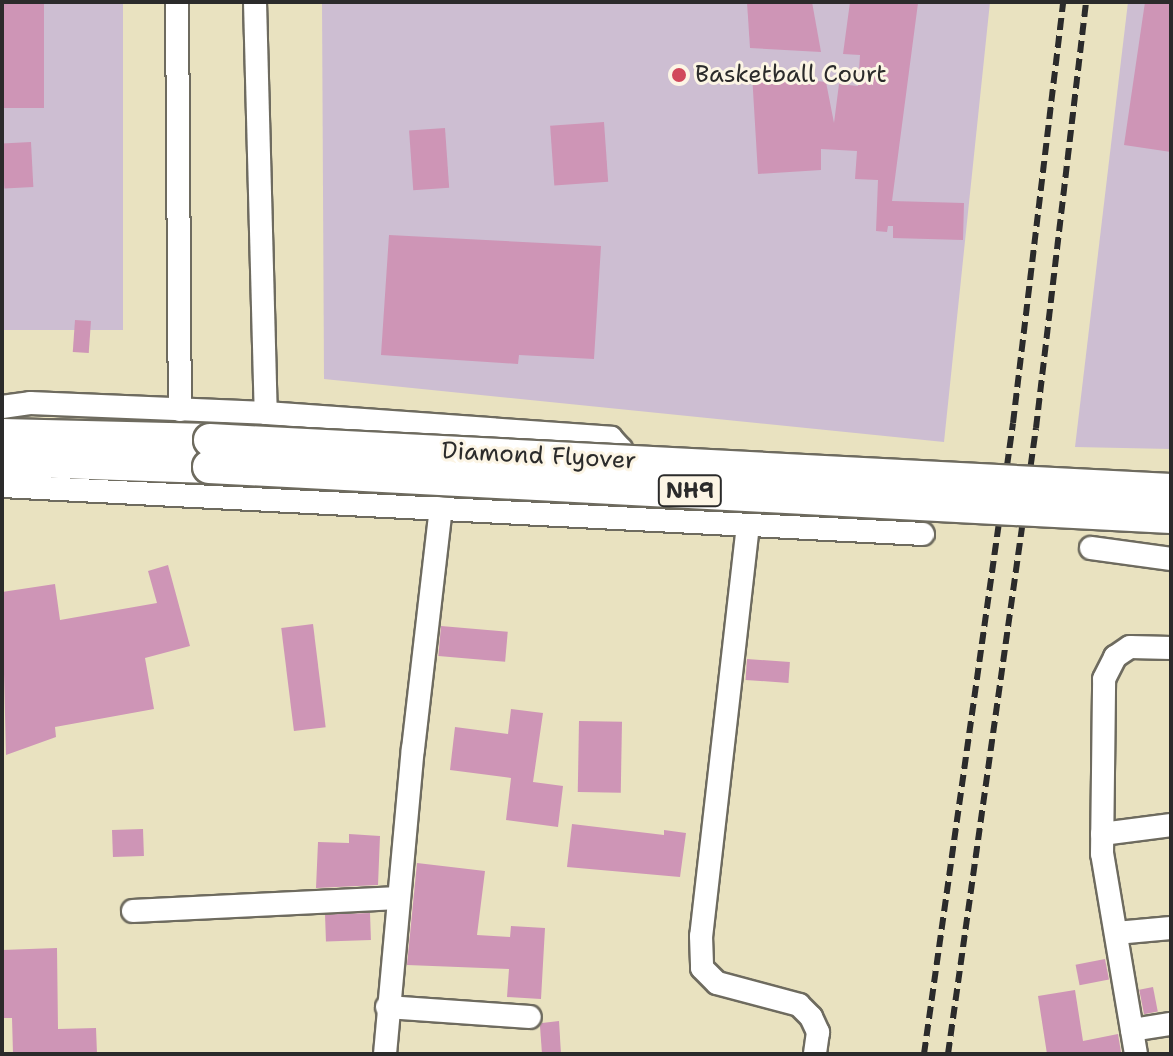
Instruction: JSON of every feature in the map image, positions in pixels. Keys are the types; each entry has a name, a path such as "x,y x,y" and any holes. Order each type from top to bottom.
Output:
{"highway":[{"name":"Diamond Flyover","path":"15,448 210,440 1171,490"},
{"name":"Diamond Flyover","path":"15,448 209,467 1171,517"}],"street":[{"path":"177,2 180,410"},
{"path":"255,2 266,413"},
{"path":"2,407 30,403 266,413 611,438 621,449 616,517"},
{"path":"2,486 441,506 923,534"},
{"path":"385,1054 398,898 441,506"},
{"path":"748,525 701,936 702,968 717,983 799,1005 811,1017 818,1032 815,1054"},
{"path":"1091,548 1171,559"},
{"path":"1136,1054 1102,834 1104,679 1115,657 1130,647 1171,648"},
{"path":"1102,834 1171,825"},
{"path":"133,911 398,898"},
{"path":"1116,933 1171,928"},
{"path":"387,1007 530,1017"},
{"path":"1132,1030 1171,1024"}],"shaded area":[{"path":"2,2 123,2 123,330 2,330"},
{"path":"322,2 990,2 944,442 324,379"},
{"path":"1128,2 1171,2 1171,449 1075,447"}],"building":[{"path":"2,2 44,2 44,108 2,108"},
{"path":"747,2 812,2 821,52 750,48"},
{"path":"850,2 918,3 892,201 964,203 963,240 893,238 893,226 888,226 887,232 876,231 878,180 855,179 857,151 821,149 821,170 758,174 752,74 826,82 834,123 839,84 858,86 860,55 843,54"},
{"path":"1145,2 1171,2 1171,152 1124,145"},
{"path":"604,122 608,182 554,186 550,126"},
{"path":"445,128 449,188 413,190 409,131"},
{"path":"31,142 33,187 4,188 2,144"},
{"path":"389,235 601,246 594,359 519,355 518,364 381,355"},
{"path":"75,320 91,321 89,353 73,352"},
{"path":"168,565 190,646 145,658 154,709 55,727 56,737 6,755 2,592 55,584 60,620 157,603 148,571"},
{"path":"313,624 326,727 294,731 281,628"},
{"path":"441,626 508,632 505,662 438,656"},
{"path":"747,659 790,662 788,683 746,680"},
{"path":"511,709 543,713 533,782 563,786 558,827 506,820 511,778 450,770 455,727 508,734"},
{"path":"579,721 622,722 621,793 578,792"},
{"path":"572,824 664,835 664,830 686,833 680,877 567,867"},
{"path":"143,829 144,856 113,857 112,830"},
{"path":"349,834 380,836 378,885 316,888 318,842 349,843"},
{"path":"417,863 485,871 477,935 510,937 511,926 545,928 541,999 507,997 509,969 407,965"},
{"path":"370,913 371,940 326,942 325,915"},
{"path":"57,948 58,1029 96,1028 97,1054 13,1054 12,1018 2,1018 2,950"},
{"path":"1105,959 1109,980 1080,985 1076,965"},
{"path":"1153,987 1158,1012 1144,1014 1139,990"},
{"path":"1075,990 1083,1041 1118,1034 1121,1052 1047,1054 1038,996"},
{"path":"559,1021 561,1054 542,1054 540,1026"}],"railway":[{"path":"924,1054 1013,423 1063,2"},
{"path":"948,1054 1036,428 1086,2"}],"place":[{"name":"Basketball Court","path":"679,75"}]}
